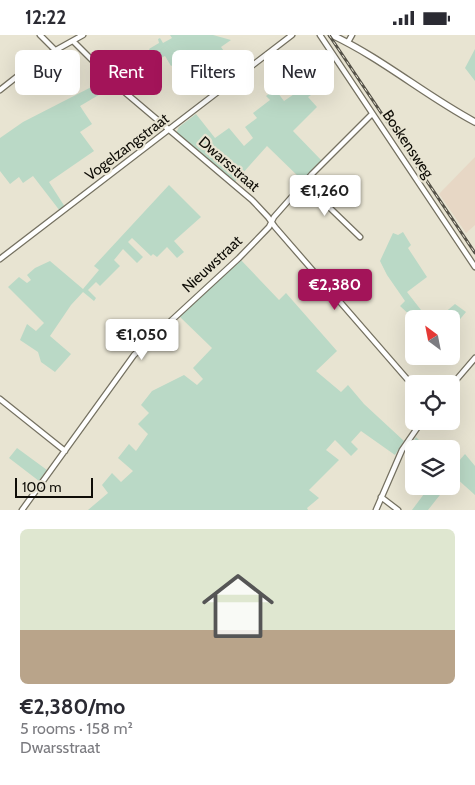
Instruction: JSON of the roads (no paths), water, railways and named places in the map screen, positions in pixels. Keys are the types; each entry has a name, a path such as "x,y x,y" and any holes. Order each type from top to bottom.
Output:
{"street":[{"path":"40,35 55,50 83,35"},
{"name":"Vogelzangstraat","path":"0,259 292,35"},
{"name":"Boskensweg","path":"320,35 475,267"},
{"path":"332,35 348,42 376,59 447,107 475,122"},
{"path":"348,42 352,35"},
{"name":"Dwarsstraat","path":"73,41 108,77 252,200 405,377"},
{"path":"0,90 15,78"},
{"name":"Nieuwstraat","path":"22,510 134,355 239,257 272,223 274,217 304,183 372,114"},
{"path":"304,183 360,237"},
{"path":"460,376 475,358"},
{"path":"0,400 65,451"},
{"path":"376,510 402,450 416,430"},
{"path":"381,497 398,510"}],"railway":[{"path":"329,35 475,253"}]}
